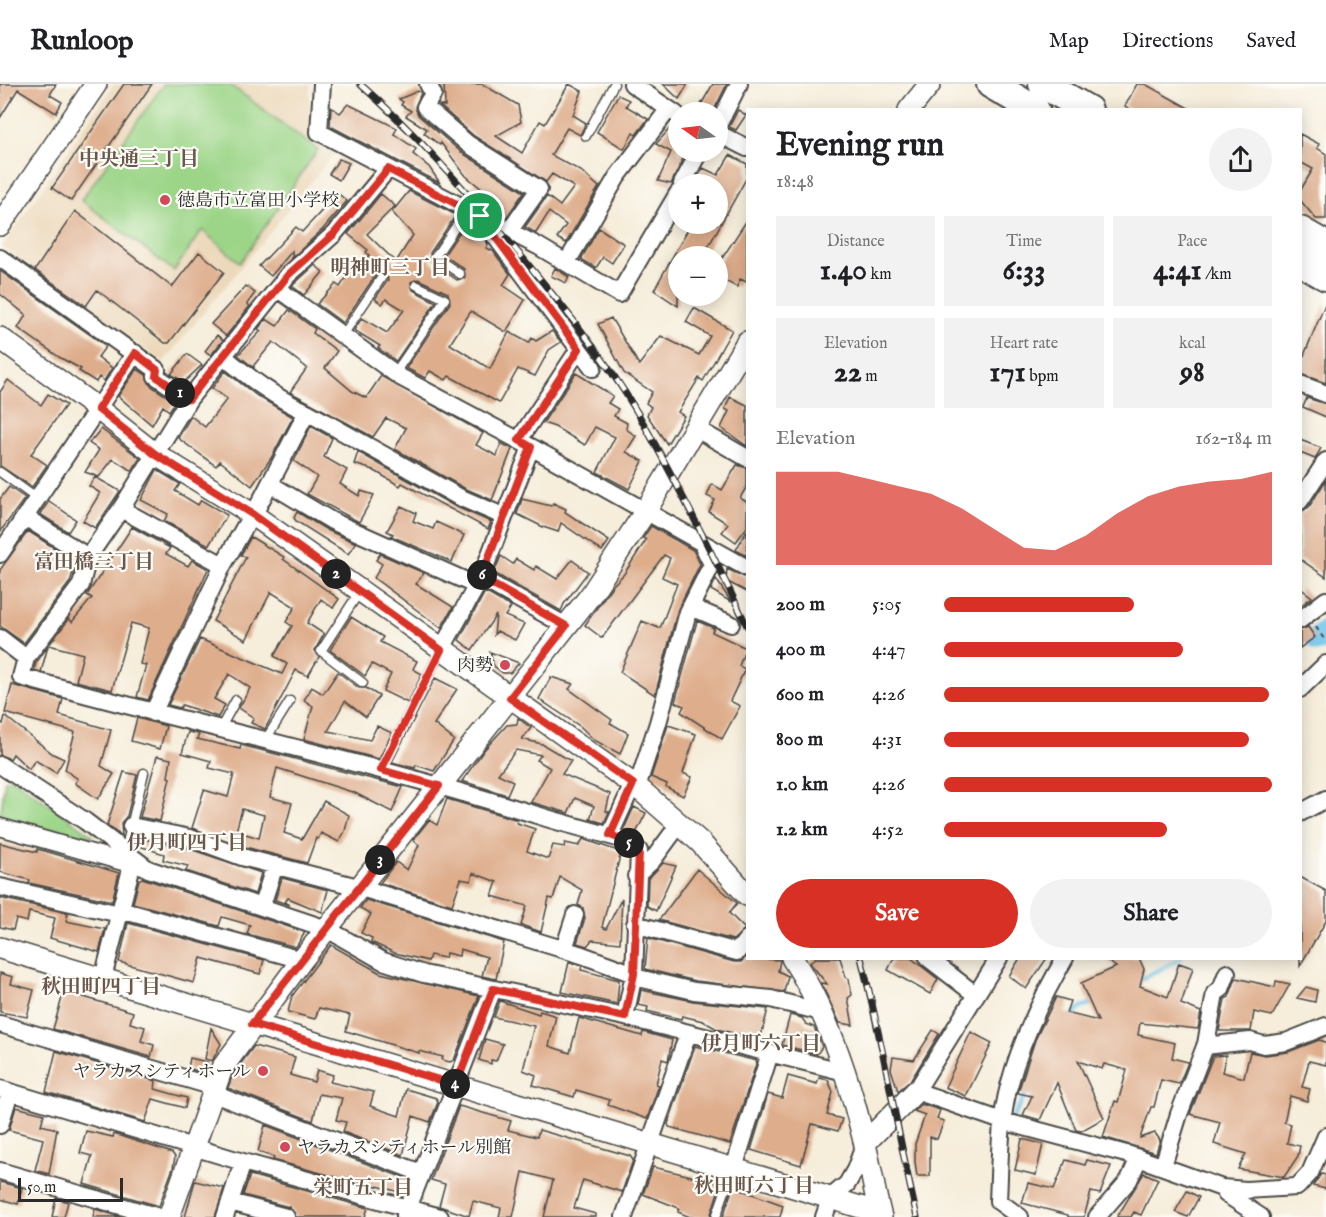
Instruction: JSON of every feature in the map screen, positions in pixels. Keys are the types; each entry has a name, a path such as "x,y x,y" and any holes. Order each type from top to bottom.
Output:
{"highway":[{"path":"991,84 1032,108"},
{"path":"1043,84 1085,108"},
{"path":"1302,232 1326,246"},
{"path":"1302,262 1326,276"}],"street":[{"path":"0,225 96,84"},
{"path":"322,84 319,132 510,230 619,294 668,210"},
{"path":"428,84 433,94 425,107 468,144 539,189 510,230"},
{"path":"632,84 668,109"},
{"path":"728,106 739,84"},
{"path":"911,108 930,84"},
{"path":"567,262 617,177 668,119"},
{"path":"728,138 746,148"},
{"path":"388,169 361,205 334,234 288,275 189,399 121,509 88,557 81,585 26,658 21,677 153,713 266,739 381,770 632,843 639,851 636,876 634,975 625,1017"},
{"path":"473,213 593,368"},
{"path":"0,258 135,353 157,370 156,376 189,399"},
{"path":"278,289 395,373 746,567"},
{"path":"0,338 98,409 155,454 252,515 635,785 680,823 718,860 746,894"},
{"path":"169,1217 222,1068 252,1024 358,887 590,596 645,512 695,428 740,366 746,345"},
{"path":"441,650 478,581 525,444 579,349"},
{"path":"0,554 135,353"},
{"path":"223,356 263,388 459,497 502,516"},
{"path":"1302,385 1326,394"},
{"path":"153,713 223,565 270,484 307,412"},
{"path":"695,428 746,457"},
{"path":"1302,498 1326,461"},
{"path":"270,484 332,521 478,581 566,626"},
{"path":"121,509 223,565"},
{"path":"25,517 88,557"},
{"path":"610,835 635,785 658,723 691,607 712,564 701,542"},
{"path":"1306,620 1326,600"},
{"path":"691,607 731,624"},
{"path":"0,638 26,658"},
{"path":"1302,687 1326,664"},
{"path":"1,768 135,862"},
{"path":"1302,812 1326,799"},
{"path":"636,876 652,861 680,823"},
{"path":"131,826 190,838 242,858 358,887 564,949 634,975 694,991 771,999 821,1012"},
{"path":"0,827 135,862 262,906 327,929 383,961 424,974 625,1017 845,1072"},
{"path":"103,978 135,862"},
{"path":"262,906 275,865"},
{"path":"0,887 120,914 128,912 302,960"},
{"path":"564,949 574,915"},
{"path":"635,924 737,952 746,940"},
{"path":"0,948 734,1168 828,1207 881,1215 865,1143 845,1072 821,1012 793,960"},
{"path":"931,960 976,996"},
{"path":"828,1207 847,1184 865,1143 916,1091 998,960"},
{"path":"1020,1217 998,1201 1002,1121 1009,1086 1039,1003 1064,960"},
{"path":"1163,1166 1179,1114 1205,1046 1215,993 1221,989 1227,973"},
{"path":"406,1212 493,989"},
{"path":"0,1024 204,1084 224,1098 421,1173"},
{"path":"1205,1046 1250,1041 1264,1045 1286,1042 1326,1026"},
{"path":"624,1217 688,1034"},
{"path":"734,1168 770,1053"},
{"path":"0,1125 5,1091 406,1212 440,1217"},
{"path":"916,1091 1002,1121 1139,1158 1222,1188 1246,1190 1297,1187 1310,1173 1326,1136"},
{"path":"1097,1217 1129,1180 1139,1158"},
{"path":"243,1162 228,1209 286,1217"},
{"path":"0,1171 159,1217"},
{"path":"1222,1188 1226,1194 1261,1217"}],"lane":[{"path":"586,135 614,84"},
{"path":"460,274 435,257 473,213"},
{"path":"343,335 382,277"},
{"path":"395,373 445,299 416,285"},
{"path":"0,472 36,498"},
{"path":"360,591 321,651 363,683"},
{"path":"381,770 441,650"},
{"path":"219,729 236,700"},
{"path":"266,739 290,701"},
{"path":"135,862 131,826 144,773"},
{"path":"716,1217 734,1168"}],"path":[{"path":"1306,620 1326,642"}],"shaded area":[{"name":"徳島市立富田小学校","path":"114,84 310,84 310,136 335,153 163,362 2,247"}],"green space":[{"path":"164,84 229,84 318,150 240,263 202,230 174,271 81,200"},
{"path":"12,778 92,835 89,843 0,818 5,780"}],"building":[{"path":"0,84 56,84 50,95 62,102 56,113 18,89 0,118"},
{"path":"124,84 152,84 71,201 52,188"},
{"path":"444,84 482,84 518,105 521,122 496,136 522,153 540,121 545,124 569,84 582,91 573,115 586,123 580,135 567,128 551,155 581,171 599,187 566,243 557,238 566,225 549,212 536,233 525,227 547,196 560,206 574,187 552,174 546,182 474,136 439,105 445,106"},
{"path":"663,84 688,84 679,99"},
{"path":"713,84 727,84 718,102 702,102"},
{"path":"1137,84 1145,84 1188,108 1128,108 1125,106"},
{"path":"418,91 421,93 415,107 418,115 462,153 524,192 506,218 501,214 504,207 466,176 441,143 440,145 424,133 427,129 406,116 411,111 401,105 403,102 399,99"},
{"path":"618,95 629,100 626,106 648,119 636,135 633,133 624,149 597,132"},
{"path":"348,104 397,128 394,134 416,149 413,154 429,167 440,183 330,126 331,107 340,113"},
{"path":"738,110 746,115 736,130 729,127"},
{"path":"668,131 668,150 656,144"},
{"path":"1302,135 1319,144 1317,148 1326,154 1326,219 1316,219 1302,202 1302,188 1313,169 1302,163"},
{"path":"730,155 746,163 746,179 728,211 728,174 719,174 728,162"},
{"path":"339,159 349,163 339,180 329,174"},
{"path":"668,159 668,162 681,162 676,174 668,174 668,183 658,181"},
{"path":"703,168 716,174 700,174"},
{"path":"334,190 347,201 323,229 292,258 292,251 271,276 259,266 296,227 302,232 328,204 324,201"},
{"path":"409,191 456,215 430,253 431,262 457,280 465,278 464,269 444,255 467,221 478,231 473,237 485,240 488,244 486,248 493,251 510,274 503,285 525,300 506,332 471,311 450,344 490,369 509,332 529,343 532,338 536,341 552,331 561,342 549,350 535,376 518,369 499,403 449,376 446,380 430,371 425,378 406,368 450,303 448,293 418,279 411,282 413,290 436,302 396,361 378,348 380,346 354,330 362,318 387,333 404,310 386,299 382,304 375,299 388,280 386,272 377,273 343,323 317,304 336,284 340,287 350,272 355,275 369,255 366,252 368,250 348,234 381,194 395,206 367,234 396,262 413,235 392,212"},
{"path":"75,211 172,287 199,252 224,272 169,343 165,343 97,290 86,306 35,270"},
{"path":"746,222 746,282 740,279 737,287 728,282 728,249"},
{"path":"599,228 624,244 612,263 603,257 596,268 581,259"},
{"path":"685,234 715,234 709,246 679,246"},
{"path":"315,265 323,272 304,295 292,286"},
{"path":"668,265 668,299 654,290"},
{"path":"555,268 569,277 566,283 551,276"},
{"path":"0,271 106,346 98,357 112,368 104,381 99,377 96,382 79,371 81,369 59,357 18,328 26,315 0,294"},
{"path":"246,286 255,293 247,304 250,306 226,336 211,324"},
{"path":"1326,302 1326,383 1302,375 1302,360"},
{"path":"694,308 732,330 703,381 699,378 678,412 684,416 667,444 647,415 651,407 646,403 652,392 624,373 598,324 611,318 639,365 661,336 699,355 710,336 686,322"},
{"path":"289,310 315,329 313,333 337,351 325,368 352,391 366,398 381,376 483,433 476,445 497,456 501,443 512,449 492,500 464,488 395,449 406,428 386,418 373,437 290,392 307,368 273,342 254,368 238,355 261,331 258,329 266,319 277,326"},
{"path":"217,335 223,340 211,355 205,351"},
{"path":"187,354 202,365 184,382 171,374"},
{"path":"137,369 146,375 150,385 175,402 169,411 163,406 152,425 118,396"},
{"path":"225,371 257,396 293,417 271,458 252,486 220,461 216,466 178,438 191,416 205,427 227,399 212,388"},
{"path":"576,373 613,396 608,403 618,409 614,416 627,423 626,429 636,436 626,452 643,461 629,489 597,472 615,437 595,427 585,445 555,427 543,423"},
{"path":"8,380 41,405 48,394 66,405 31,454 47,465 32,487 0,466 0,392"},
{"path":"730,397 746,405 746,445 721,428 729,411 725,409"},
{"path":"1307,398 1326,404 1326,417 1303,407"},
{"path":"311,426 332,438 324,457 347,470 340,484 359,496 361,491 374,495 359,522 307,494 317,477 294,461"},
{"path":"101,429 140,458 132,471 113,459 99,477 85,472 99,450 89,443"},
{"path":"1302,441 1321,448 1315,459 1302,454"},
{"path":"358,452 454,506 491,522 488,529 402,483 400,486 373,470 354,464"},
{"path":"737,465 746,468 746,488 740,498 746,501 746,528 736,542 722,532 728,524 709,512 715,500 707,496 712,484 722,490"},
{"path":"157,470 180,484 175,491 198,505 201,500 227,515 209,545 164,521 168,514 141,500"},
{"path":"95,477 120,491 95,528 83,521 100,493 89,486"},
{"path":"1326,480 1326,577 1302,560 1302,512 1309,507"},
{"path":"9,487 25,498 0,532 0,499"},
{"path":"522,499 551,506 553,503 566,509 565,512 609,541 602,551 561,523 558,532 543,527 517,514"},
{"path":"49,501 76,520 68,532 40,514"},
{"path":"401,506 416,513 413,521 433,529 436,522 464,535 452,562 391,536 393,534 387,531"},
{"path":"297,512 327,530 356,543 348,554 296,521 294,518"},
{"path":"651,526 693,550 700,564 678,609 655,695 620,672 642,621 659,628 661,626 677,584 662,577 670,558 664,555 602,638 585,625 612,586 624,574 646,540 643,538"},
{"path":"132,527 170,548 166,554 188,566 192,560 208,569 148,700 137,697 146,665 140,664 149,628 131,623 112,690 76,681 83,654 49,645 69,619 72,622 92,598 87,595"},
{"path":"28,531 76,562 70,582 24,643 0,626 0,570"},
{"path":"746,532 746,555 736,550"},
{"path":"251,537 284,557 283,559 339,599 333,608 321,599 307,623 324,634 315,650 319,657 308,676 296,670 265,729 251,723 254,718 239,708 250,688 229,674 214,699 225,705 218,717 182,705 180,708 168,705 200,639 282,674 287,664 274,656 292,626 286,622 295,607 271,592 246,640 213,621 246,557 241,555"},
{"path":"380,554 424,573 416,584 453,607 441,628 374,578 382,564 376,560"},
{"path":"501,556 513,564 516,559 534,570 536,566 557,579 572,560 588,572 561,611 494,573"},
{"path":"727,569 746,578 746,591 726,581"},
{"path":"716,579 731,602 711,590"},
{"path":"1302,590 1312,597 1302,604"},
{"path":"485,592 511,607 505,616 524,624 515,640 497,631 494,635 496,615 472,650 459,640"},
{"path":"351,617 383,637 380,642 417,661 413,669 422,674 408,703 383,691 391,674 372,664 365,676 330,650"},
{"path":"697,621 714,628 712,632 746,648 739,666 745,669 730,701 740,706 722,739 681,712 684,706 675,702"},
{"path":"1308,627 1315,637 1302,647 1302,629"},
{"path":"48,646 41,672 34,670 36,663"},
{"name":"肉勢","path":"490,652 519,663 510,673 503,673 494,666"},
{"path":"338,672 359,688 366,688 379,696 366,717 345,701 328,731 370,740 377,726 392,733 379,759 304,739 313,706 304,700 312,687 323,694"},
{"path":"551,677 573,684 569,689 612,720 610,723 628,733 620,754 594,740 581,727 539,699"},
{"path":"435,678 457,689 434,724 454,740 434,771 416,765 415,768 392,762"},
{"path":"12,685 63,699 59,715 111,730 101,766 114,774 98,799 75,783 78,779 65,770 75,732 5,713"},
{"path":"5,716 53,754 64,759 56,773 35,760 29,769 13,754 10,759 0,755 0,722 3,724"},
{"path":"137,718 166,726 160,749 131,741"},
{"path":"518,718 531,728 522,739 542,744 571,761 562,774 610,794 606,811 609,812 604,823 590,819 594,806 575,798 568,813 531,802 550,768 537,760 541,755 516,750 498,774 513,781 507,795 462,781 484,750 507,725 517,724"},
{"path":"668,725 696,734 683,773 692,777 683,796 666,787 667,784 651,777"},
{"path":"188,732 199,734 197,739 240,749 241,745 403,787 392,812 355,793 277,768 270,797 292,803 284,833 302,839 324,801 349,815 345,831 339,842 321,833 318,839 316,838 307,863 245,847 192,828 204,790 228,797 234,774 209,768 211,761 182,753","holes":["242,809 264,815 259,838 236,831"]},
{"path":"157,756 171,759 168,777 170,778 160,821 140,817"},
{"path":"124,772 137,775 127,816 121,823 122,836 107,825"},
{"path":"447,799 518,820 517,823 535,829 527,851 548,859 553,845 564,847 565,843 579,846 583,839 621,852 602,927 606,929 622,898 620,943 592,940 587,946 577,943 585,918 583,908 578,905 582,890 560,877 553,899 549,898 541,932 521,925 527,906 492,896 497,882 473,873 471,881 461,879 452,905 380,883 396,862 407,870 419,845 413,840 429,820 437,825"},
{"path":"634,807 646,813 636,833 624,829"},
{"path":"135,837 187,848 261,873 255,894 186,871 188,866 163,860 164,854 133,844"},
{"path":"0,843 37,852 37,849 45,851 119,873 112,901 29,883 30,880 0,872"},
{"path":"663,863 676,866 656,911 647,906 648,879"},
{"path":"697,869 737,903 729,913 745,929 733,940 659,920"},
{"path":"142,878 304,932 304,934 296,947 247,934 250,925 222,917 219,926 133,903 139,880"},
{"path":"282,878 328,890 322,912 288,898 285,902 290,905 275,900"},
{"path":"1302,878 1326,891 1326,921 1300,966 1300,960 1302,960"},
{"path":"0,898 68,913 66,921 105,929 99,952 50,938 55,918 29,912 27,922 16,919 13,930 0,927"},
{"path":"366,900 504,942 496,979 482,976 487,957 460,949 459,956 446,953 445,958 430,955 428,961 395,953 371,942 372,938 361,933 371,914 360,908"},
{"path":"128,923 264,960 260,974 201,958 194,983 119,962"},
{"path":"648,938 734,962 741,962 746,957 746,960 780,960 778,971 788,976 784,992 696,981 645,969"},
{"path":"331,945 380,973 479,996 454,1060 450,1062 442,1060 443,1057 419,1051 419,1053 346,1031 350,1015 319,1008 315,1019 288,1012 292,996"},
{"path":"813,960 841,960 846,977 849,979 852,995 848,998 853,1025 840,1023 821,983 827,984 810,963"},
{"path":"893,960 914,960 938,979 930,994 888,970"},
{"path":"1019,960 1046,960 1026,989 1009,976"},
{"path":"1107,960 1140,960 1144,969 1140,986 1168,997 1179,963 1193,968 1181,1004 1201,1012 1198,1029 1140,1023 1138,1035 1175,1043 1172,1058 1188,1062 1179,1084 1161,1080 1154,1107 1151,1107 1140,1138 1155,1133 1160,1140 1156,1153 1103,1137 1115,1101 1118,1102 1127,1070 1104,1064 1102,1069 1078,1061 1104,1118 1081,1131 1076,1130 1057,1083 1040,1120 1023,1115 1032,1096 1018,1093 1035,1040 1056,997 1070,1001 1066,1013 1098,1021 1081,983 1116,967"},
{"path":"569,962 582,966 581,970 619,980 617,1004 562,992"},
{"path":"0,973 13,977 11,984 34,990 27,1017 0,1012"},
{"path":"1236,978 1275,987 1276,981 1290,984 1272,1016 1254,1012 1251,1031 1219,1031 1225,999 1229,997"},
{"path":"1306,987 1317,990 1315,1002 1297,998"},
{"path":"641,990 693,1001 768,1009 760,1040 717,1029 703,1021 682,1016 681,1019 647,1011 648,1007 638,1005"},
{"path":"64,991 133,1012 130,1023 145,1027 141,1041 154,1045 151,1057 53,1029"},
{"path":"500,1001 539,1014 540,1011 556,1016 549,1046 570,1053 579,1018 642,1036 643,1032 672,1040 668,1061 662,1059 656,1084 659,1085 647,1119 608,1105 610,1100 576,1090 574,1097 533,1085 536,1075 523,1070 534,1026 494,1017"},
{"path":"790,1015 802,1018 806,1024 814,1027 822,1047 817,1054 782,1045"},
{"path":"211,1028 221,1044 212,1061 205,1059"},
{"path":"933,1030 939,1034 911,1080 898,1091 891,1069 893,1057 914,1060"},
{"path":"971,1032 992,1043 966,1096 945,1087"},
{"path":"485,1039 503,1044 496,1061 491,1060 491,1064 479,1060"},
{"path":"1319,1040 1326,1042 1326,1065 1309,1061 1302,1087 1310,1089 1307,1101 1290,1096 1284,1122 1291,1124 1287,1143 1300,1146 1298,1156 1284,1177 1238,1169 1246,1154 1214,1144 1220,1122 1190,1114 1213,1056 1226,1055 1222,1072 1244,1078 1250,1052 1265,1055 1288,1052"},
{"path":"254,1046 295,1057 290,1075 314,1082 317,1070 333,1075 330,1082 374,1092 370,1106 399,1116 406,1089 436,1098 438,1102 430,1122 413,1116 403,1155 343,1132 346,1122 336,1120 342,1098 319,1094 313,1121 228,1088 233,1074"},
{"path":"695,1046 757,1061 730,1144 669,1127 668,1124"},
{"path":"56,1051 156,1081 155,1089 187,1098 185,1108 153,1099 145,1122 46,1092"},
{"path":"190,1058 207,1062 204,1073 188,1068"},
{"path":"788,1076 817,1084 819,1078 828,1080 833,1092 827,1115 842,1119 838,1131 812,1124 801,1165 751,1150 768,1094 782,1098"},
{"path":"921,1104 940,1110 937,1119 944,1121 937,1139 930,1137 930,1176 917,1176 915,1162 915,1144 925,1115 914,1111"},
{"path":"459,1106 511,1121 508,1130 537,1137 539,1130 630,1156 633,1160 622,1192 583,1180 574,1208 596,1214 596,1217 544,1217 553,1180 523,1172 513,1217 499,1217 501,1208 473,1201 469,1216 439,1206 445,1184 431,1180"},
{"path":"16,1107 44,1114 41,1125 57,1129 49,1174 35,1170 43,1139 9,1130"},
{"path":"265,1125 404,1178 400,1192 273,1160 274,1157 258,1152"},
{"path":"86,1131 113,1137 114,1134 172,1153 175,1157 173,1168 159,1206 84,1184 92,1156 80,1153"},
{"path":"1022,1139 1043,1144 1036,1175 1015,1170"},
{"path":"1066,1160 1085,1165 1087,1160 1111,1166 1100,1194 1091,1192 1084,1217 1068,1217 1068,1215 1022,1203 1028,1183 1054,1189"},
{"path":"653,1167 721,1183 710,1217 690,1217 678,1212 679,1208 643,1194"},
{"path":"1144,1173 1158,1179 1141,1215 1134,1212 1131,1217 1117,1217"},
{"path":"1321,1174 1326,1175 1326,1189 1313,1186"},
{"path":"250,1175 368,1208 365,1217 296,1217 289,1207 243,1195"},
{"path":"195,1181 224,1188 215,1217 185,1217"},
{"path":"0,1182 22,1188 18,1204 0,1199"},
{"path":"733,1187 783,1205 780,1217 723,1217"},
{"path":"1187,1191 1199,1197 1188,1217 1175,1212"},
{"path":"56,1198 68,1202 64,1217 52,1217"},
{"path":"95,1209 121,1217 93,1217"}],"waterway":[{"path":"1319,639 1326,633"},
{"path":"1138,981 1177,960"},
{"path":"1069,1019 1082,1007 1094,1004"},
{"path":"1014,1116 1028,1090"}],"railway":[{"path":"360,84 420,142 476,203 594,347 637,412 746,624"},
{"path":"861,960 917,1217"}],"place":[{"name":"徳島市立富田小学校","path":"165,200"},
{"name":"肉勢","path":"505,665"},
{"name":"ヤラカスシティホール","path":"263,1071"},
{"name":"ヤラカスシティホール別館","path":"285,1147"}],"district":[{"name":"中央通三丁目","path":"139,158"},
{"name":"明神町三丁目","path":"390,267"},
{"name":"富田橋三丁目","path":"94,561"},
{"name":"伊月町四丁目","path":"187,842"},
{"name":"秋田町四丁目","path":"101,986"},
{"name":"伊月町六丁目","path":"761,1043"},
{"name":"秋田町六丁目","path":"754,1185"},
{"name":"栄町五丁目","path":"363,1187"}],"route":[{"path":"388,169 480,216 579,349 519,440 531,447 502,516 481,578 566,626 510,698 633,784 610,835 632,843 639,851 636,876 634,974 625,1017 493,989 456,1085 252,1024 439,786 381,770 441,650 252,514 155,454 98,409 135,353 157,370 156,376 189,399 288,275 334,234 361,205 388,169"}]}
